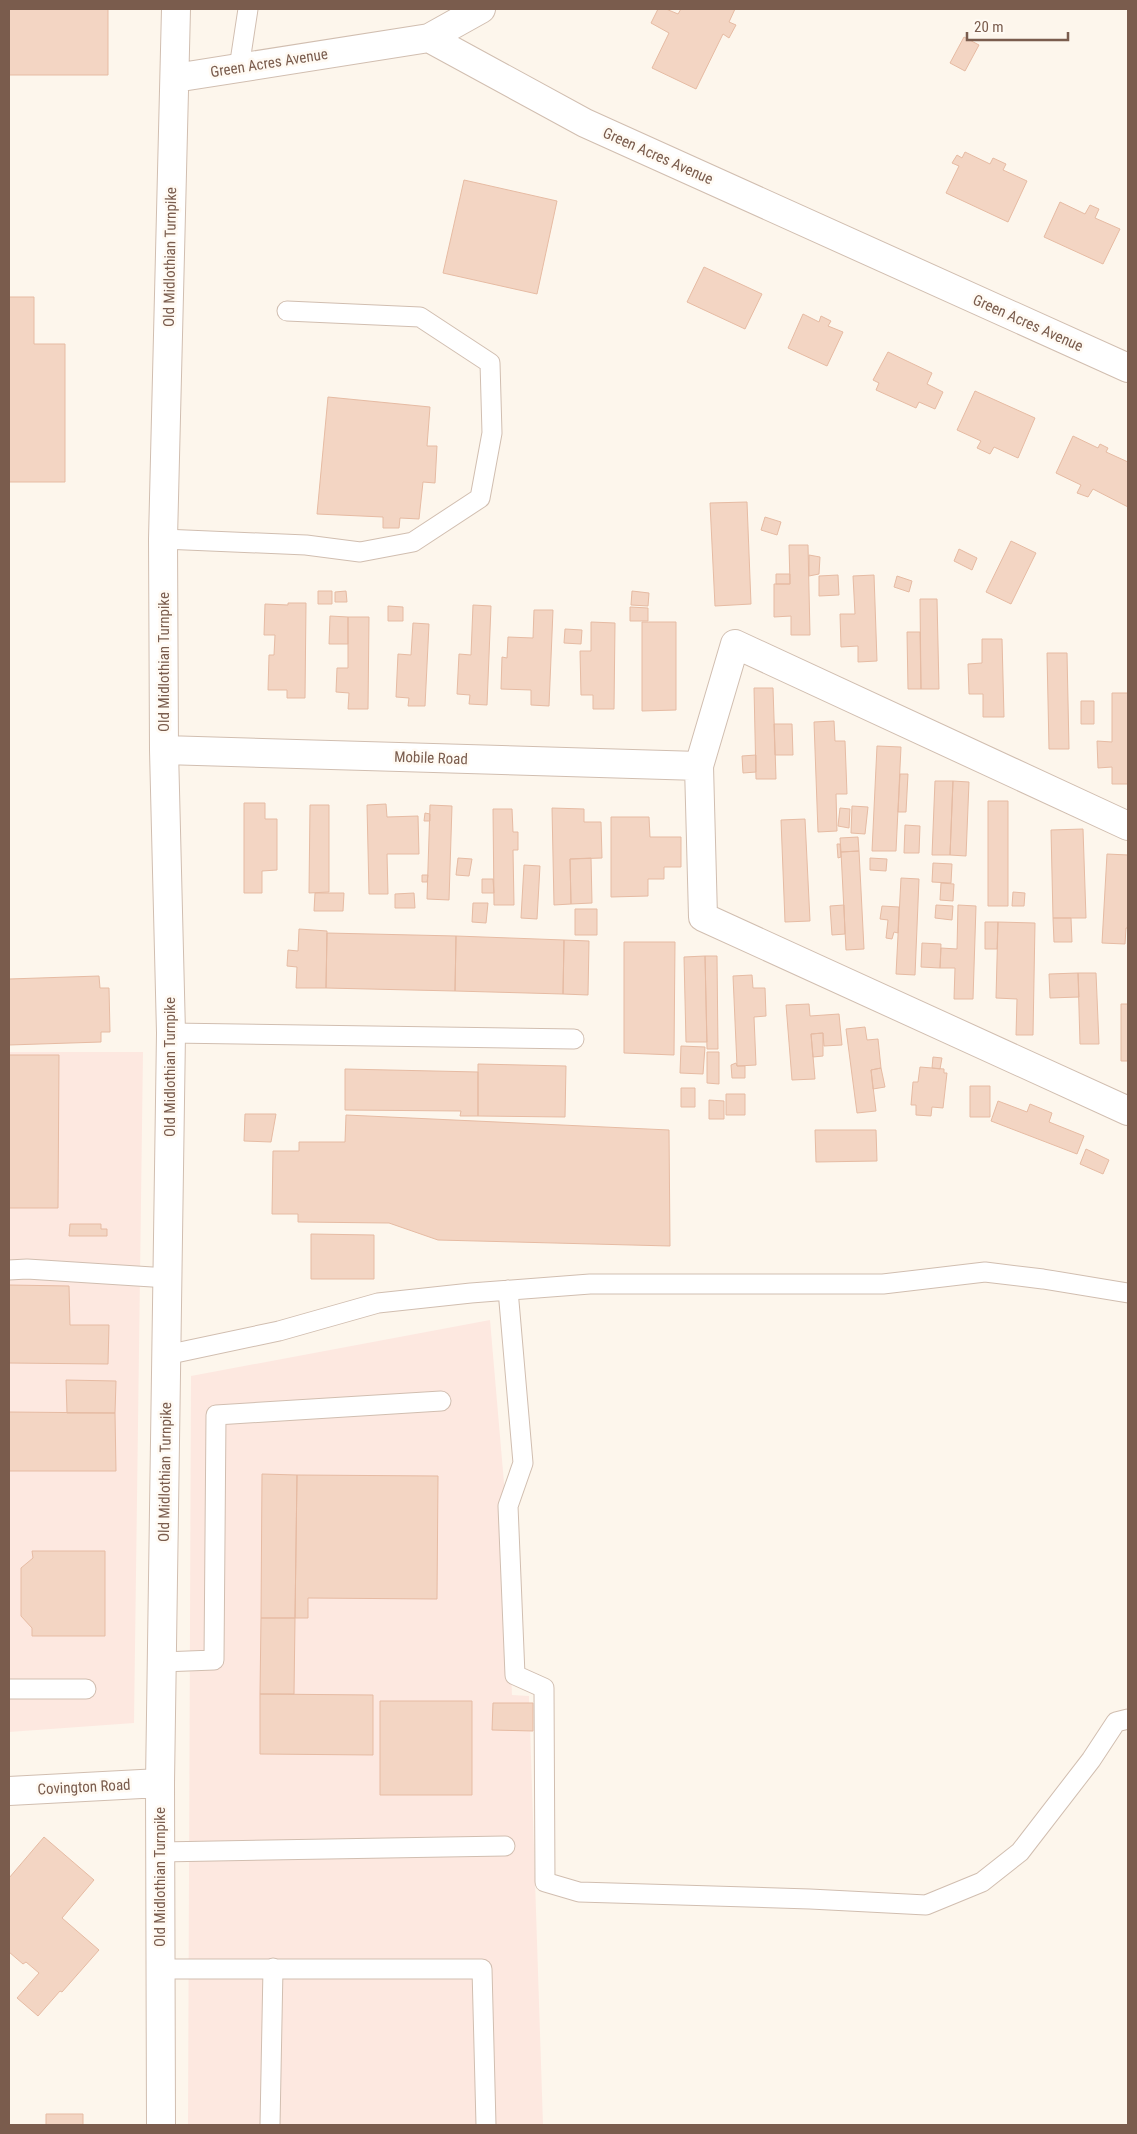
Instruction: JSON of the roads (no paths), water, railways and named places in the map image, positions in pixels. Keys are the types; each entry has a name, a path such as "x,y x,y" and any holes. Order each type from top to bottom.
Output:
{"street":[{"name":"Old Midlothian Turnpike","path":"161,2125 160,1783 171,1033 164,750 163,539 176,9"},
{"path":"429,38 481,9"},
{"name":"Green Acres Avenue","path":"175,78 429,38 585,123 1128,368"},
{"path":"1128,826 735,644 698,766 703,917 1128,1111"},
{"name":"Mobile Road","path":"164,750 698,766"},
{"name":"Covington Road","path":"9,1791 160,1783"}],"lane":[{"path":"238,68 248,9"},
{"path":"163,539 306,545 360,552 413,542 480,498 492,433 490,363 420,317 287,312"},
{"path":"171,1033 574,1039"},
{"path":"9,1270 27,1269 168,1278"},
{"path":"166,1355 279,1331 378,1303 590,1284 883,1284 985,1272 1043,1279 1128,1293"},
{"path":"508,1290 523,1464 508,1506 515,1675 544,1688 545,1882 579,1892 810,1898 926,1905 982,1882 1020,1852 1091,1760 1116,1722 1128,1719"},
{"path":"162,1662 214,1660 216,1416 441,1401"},
{"path":"9,1689 86,1689"},
{"path":"160,1852 505,1846"},
{"path":"270,2125 273,1968"},
{"path":"161,1969 482,1969 486,2125"}]}
